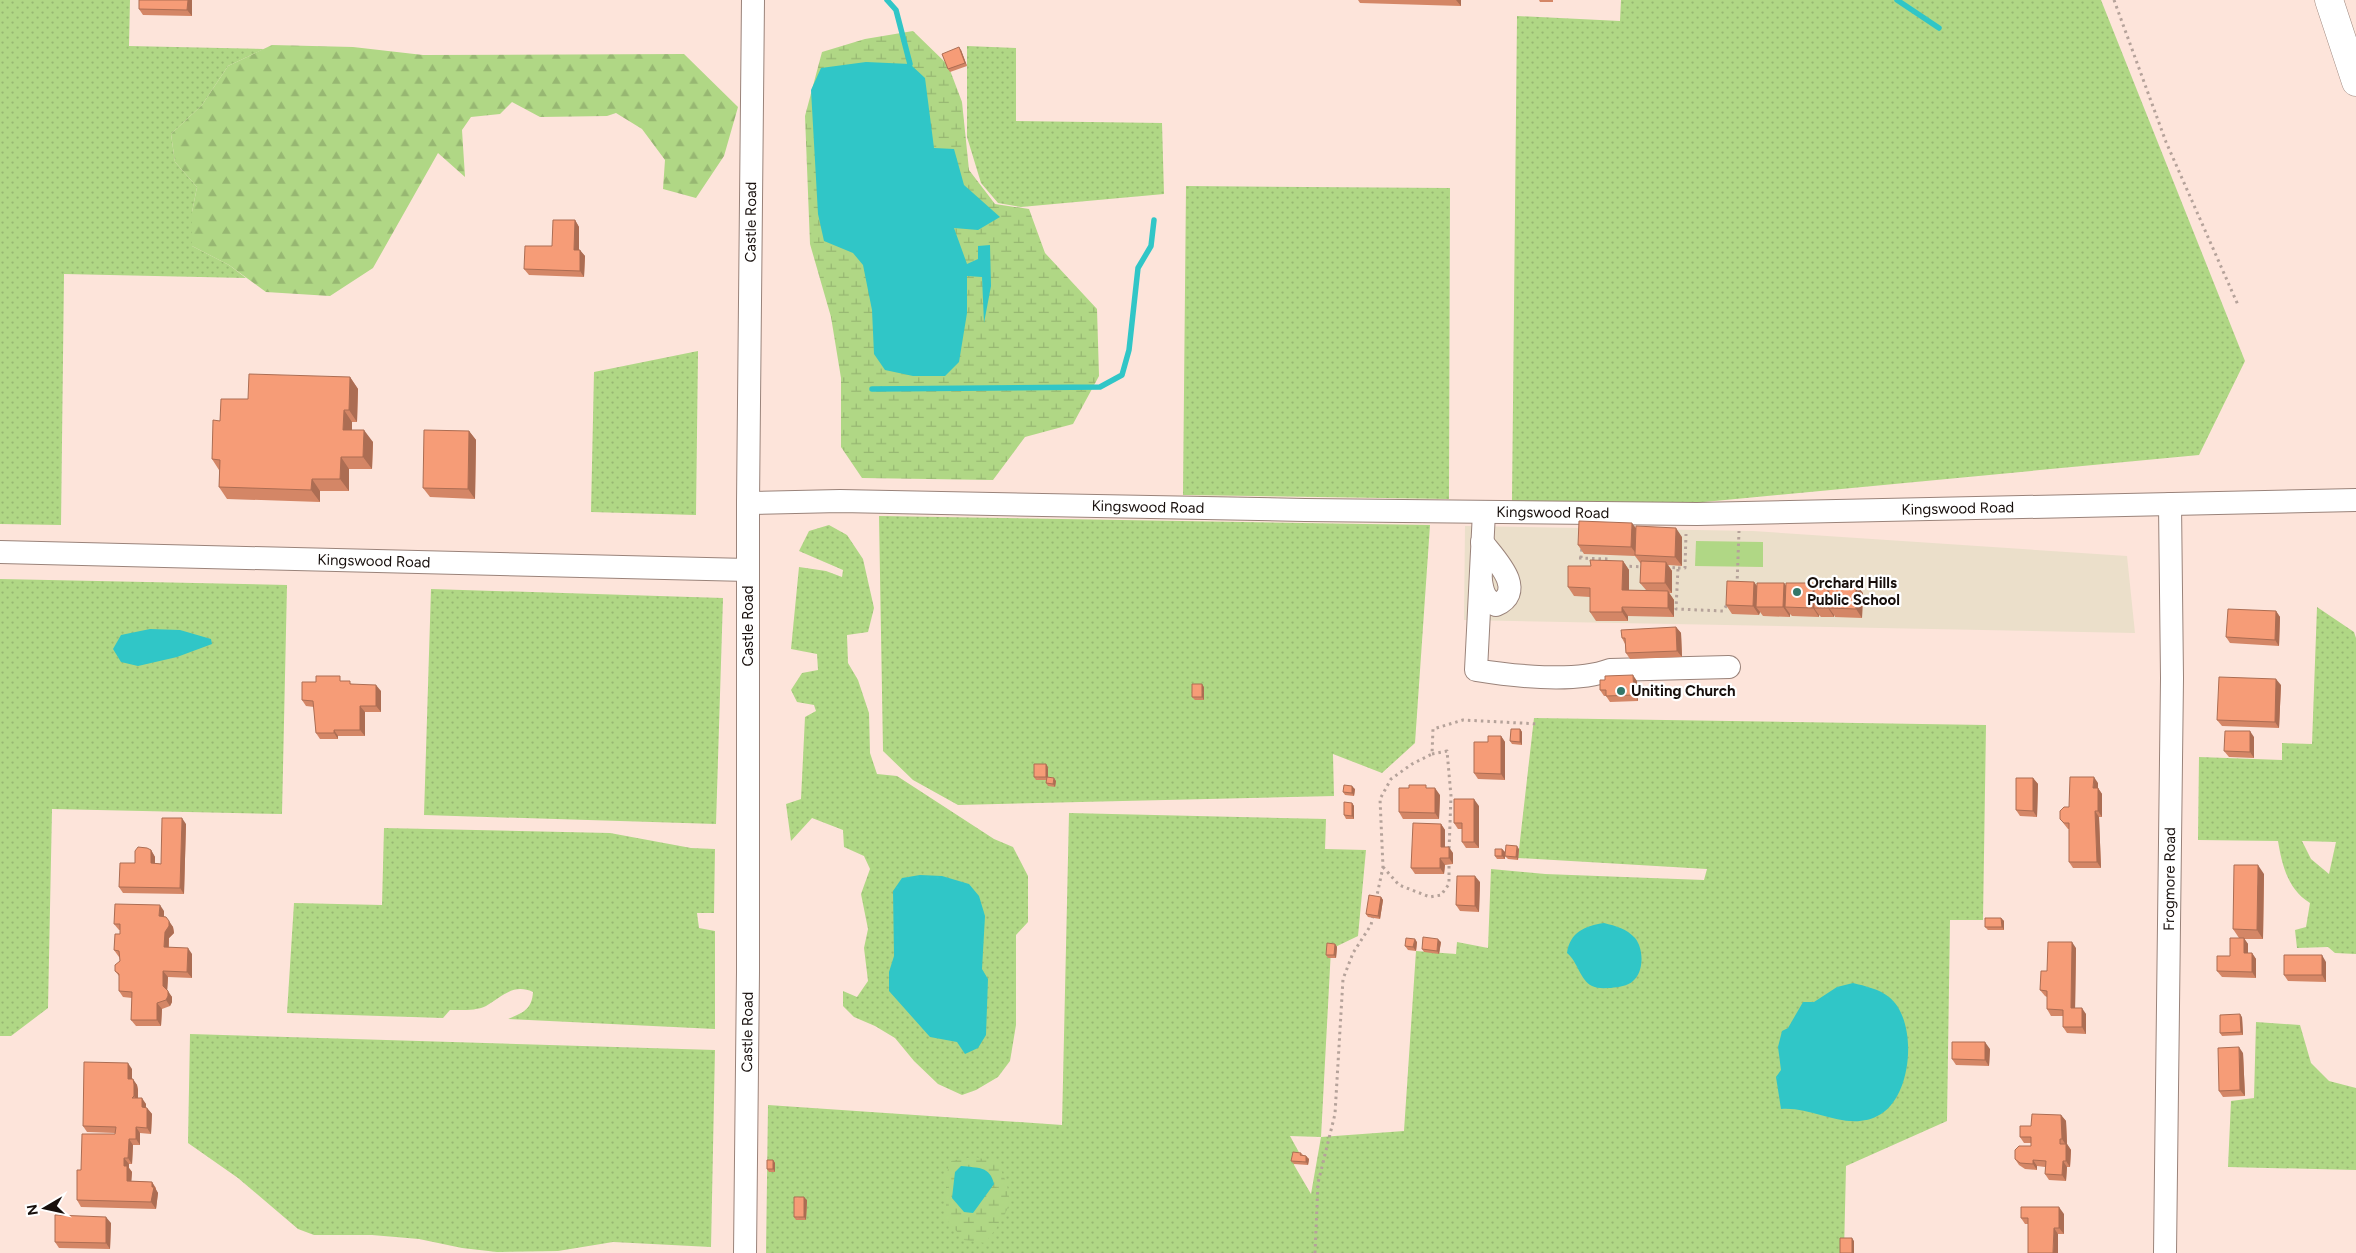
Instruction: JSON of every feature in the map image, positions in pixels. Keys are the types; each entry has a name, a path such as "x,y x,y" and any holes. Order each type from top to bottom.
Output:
{"highway":[{"path":"2330,0 2356,82"}],"street":[{"name":"Castle Road","path":"745,1253 748,972 748,503 753,0"},
{"name":"Kingswood Road","path":"748,503 840,501 1484,512 1762,513 2356,500"},
{"name":"Frogmore Road","path":"2165,1253 2172,678 2170,504"},
{"path":"1484,512 1476,670 1520,678 1598,675 1610,670 1728,667"},
{"path":"1481,576 1483,594 1489,601 1496,605 1504,602 1510,594 1510,584 1514,571 1482,542"},
{"name":"Kingswood Road","path":"0,552 748,570"}],"path":[{"path":"2114,0 2166,142 2238,305"},
{"path":"1737,585 1739,530"},
{"path":"1658,567 1685,568 1686,534"},
{"path":"1582,543 1580,558 1610,559 1610,565 1649,567"},
{"path":"1678,568 1676,609 1723,610 1731,598"},
{"path":"1802,588 1812,588 1812,583 1839,584"},
{"path":"1731,585 1747,586"},
{"path":"1667,598 1677,598"},
{"path":"1432,754 1433,729 1463,720 1539,724"},
{"path":"1375,905 1383,867 1380,800 1391,779 1412,764 1432,754 1447,751 1451,796 1449,853"},
{"path":"1383,867 1398,885 1430,896 1441,895 1448,884 1449,861"},
{"path":"1315,1253 1318,1183 1335,1114 1343,979 1353,953 1371,925 1373,915"}],"shaded area":[{"name":"Orchard Hills Public School","path":"1465,526 1753,531 2127,556 2135,633 1464,620"}],"green space":[{"path":"0,0 130,0 129,46 264,49 228,66 202,105 171,134 175,162 197,187 192,212 192,246 229,265 246,278 64,274 61,525 0,524"},
{"path":"1621,0 2101,0 2245,361 2199,455 1683,504 1512,501 1517,16 1620,21"},
{"path":"913,31 948,65 962,102 969,170 995,204 1029,209 1045,253 1097,309 1099,376 1073,424 1025,437 993,480 862,478 841,447 841,378 831,317 810,244 805,116 822,52 865,39"},
{"path":"272,45 353,47 423,55 684,54 738,107 724,156 696,198 663,189 665,160 642,129 616,113 607,116 540,117 512,102 500,114 471,117 462,130 465,177 438,153 373,268 330,296 266,292 229,265 192,246 192,212 197,187 175,162 171,134 202,105 228,66"},
{"path":"967,46 1016,48 1016,121 1162,123 1164,194 1021,207 998,203 981,183 967,137"},
{"path":"1186,186 1450,188 1449,499 1183,495"},
{"path":"698,351 696,515 591,512 594,372"},
{"path":"879,516 1430,525 1415,743 1382,773 1333,754 1334,796 958,805 913,780 883,751"},
{"path":"829,525 847,535 863,559 874,608 868,632 847,635 848,663 858,680 869,713 870,753 877,774 897,776 994,839 1013,847 1028,876 1028,922 1016,935 1016,1025 1010,1061 998,1077 976,1090 962,1095 938,1084 914,1061 895,1038 875,1026 854,1017 843,1006 843,991 857,997 868,981 864,948 868,929 861,894 870,869 864,856 844,847 843,830 812,818 791,841 786,804 801,799 805,717 816,711 814,705 797,702 791,690 802,673 818,670 817,654 791,649 799,567 826,571 842,577 843,570 799,551 809,531"},
{"path":"1696,541 1763,542 1763,567 1695,566"},
{"path":"0,579 287,585 282,814 52,809 48,1008 11,1036 0,1036"},
{"path":"431,589 723,598 716,824 424,815"},
{"path":"2317,607 2354,632 2356,638 2356,954 2335,953 2328,947 2297,948 2295,930 2306,927 2310,903 2302,898 2291,884 2284,868 2278,841 2198,840 2199,757 2282,760 2282,743 2312,744","holes":["2302,841 2336,842 2329,874 2311,859"]},
{"path":"1534,718 1986,725 1983,920 1950,920 1947,1121 1846,1166 1844,1253 766,1253 768,1105 1062,1125 1069,813 1326,819 1325,849 1366,850 1358,936 1331,949 1321,1137 1404,1131 1416,951 1456,954 1457,942 1488,948 1491,869 1545,874 1704,880 1707,869 1518,858","holes":["1290,1136 1321,1137 1311,1194 1294,1165 1295,1155 1301,1156"]},
{"path":"384,828 610,833 691,848 715,849 714,913 697,913 699,928 715,931 715,1029 508,1019 522,1013 531,1003 533,992 519,989 508,992 482,1008 450,1010 443,1018 287,1013 294,903 382,905"},
{"path":"2256,1022 2300,1025 2311,1063 2329,1081 2356,1088 2356,1170 2228,1167 2231,1101 2254,1098"},
{"path":"190,1034 715,1050 711,1247 613,1242 558,1251 497,1252 462,1248 419,1239 372,1235 314,1235 298,1229 238,1178 188,1143"},
{"path":"974,1157 997,1162 1009,1196 1008,1205 1001,1222 985,1243 964,1240 946,1219 946,1177 950,1161"}],"water":[{"path":"866,62 910,64 925,78 934,148 954,149 964,185 1000,217 978,230 954,228 967,264 978,259 978,246 990,245 991,286 984,323 982,277 967,276 967,313 959,362 945,376 913,376 885,370 874,354 872,310 863,265 853,253 824,241 818,214 811,90 821,68"},
{"path":"150,629 180,630 211,639 212,644 177,657 138,666 121,662 113,649 121,635"},
{"path":"920,875 942,876 969,884 979,896 985,916 982,969 988,979 986,1035 978,1048 965,1054 957,1042 930,1037 889,991 889,972 894,956 893,891 902,878"},
{"path":"1604,923 1625,930 1638,943 1642,960 1641,966 1637,977 1631,983 1611,988 1592,986 1585,980 1567,953 1571,940 1575,935 1585,928"},
{"path":"1853,983 1881,992 1889,997 1898,1008 1908,1039 1908,1057 1900,1091 1892,1104 1881,1114 1869,1119 1856,1121 1831,1118 1794,1109 1781,1109 1776,1077 1781,1070 1778,1047 1782,1031 1788,1028 1803,1002 1814,1002 1837,987"},
{"path":"961,1166 986,1171 990,1174 994,1184 973,1213 964,1212 952,1198 955,1172"}],"building":[{"path":"139,0 188,0 187,10 139,9"},
{"path":"959,47 965,63 948,69 942,54"},
{"path":"553,220 575,220 574,250 580,250 580,271 524,269 525,246 552,246"},
{"path":"249,374 350,377 349,410 344,410 343,430 364,430 363,457 341,457 340,479 312,479 311,490 219,487 220,460 212,459 213,420 220,421 221,399 248,399"},
{"path":"424,430 469,431 468,489 423,488"},
{"path":"1579,521 1632,523 1631,547 1578,545"},
{"path":"1636,526 1676,528 1675,557 1635,555"},
{"path":"1590,560 1623,561 1622,590 1668,591 1668,608 1622,607 1622,612 1590,612 1590,588 1568,587 1568,566 1591,566"},
{"path":"1641,561 1666,562 1665,583 1640,583"},
{"path":"1727,581 1754,582 1753,606 1726,605"},
{"path":"1757,583 1784,583 1783,607 1756,607"},
{"path":"1786,583 1813,583 1813,608 1785,607"},
{"path":"1814,583 1828,584 1828,608 1814,608"},
{"path":"1829,584 1856,584 1856,609 1829,608"},
{"path":"2228,609 2276,611 2275,640 2226,637"},
{"path":"1676,627 1677,651 1626,653 1625,638 1622,638 1621,630"},
{"name":"Uniting Church","path":"1633,675 1634,695 1606,696 1606,690 1600,690 1600,680 1605,680 1605,676"},
{"path":"316,676 340,676 340,681 350,681 350,684 376,685 376,706 360,706 360,730 334,730 334,733 316,733 313,701 302,700 302,682 316,682"},
{"path":"2219,677 2276,679 2275,722 2217,720"},
{"path":"1192,684 1202,684 1202,697 1192,697"},
{"path":"1511,729 1520,729 1520,742 1510,741"},
{"path":"2225,731 2250,731 2250,752 2224,751"},
{"path":"1488,736 1501,736 1501,774 1474,773 1474,742 1488,742"},
{"path":"1034,764 1046,764 1046,777 1034,777"},
{"path":"1047,777 1054,778 1053,784 1046,783"},
{"path":"2070,777 2094,777 2093,788 2098,788 2098,811 2095,811 2097,862 2069,862 2069,823 2064,823 2060,819 2060,811 2064,807 2069,807"},
{"path":"2016,778 2033,778 2033,811 2016,810"},
{"path":"1344,785 1352,786 1352,793 1343,792"},
{"path":"1409,785 1426,785 1426,788 1435,788 1435,813 1399,812 1399,788 1409,788"},
{"path":"1454,799 1474,799 1474,842 1462,842 1462,823 1454,823"},
{"path":"1344,802 1352,803 1352,816 1344,815"},
{"path":"162,818 182,818 180,888 119,887 120,863 135,863 135,851 138,847 151,850 151,863 161,864"},
{"path":"1413,823 1441,824 1441,847 1449,847 1449,858 1440,858 1440,868 1411,868"},
{"path":"1506,845 1517,846 1516,857 1505,856"},
{"path":"1495,849 1502,849 1502,856 1495,856"},
{"path":"2234,865 2258,865 2257,930 2233,929"},
{"path":"1457,876 1475,876 1475,906 1456,905"},
{"path":"1369,895 1381,897 1378,916 1366,914"},
{"path":"115,904 160,905 159,916 166,917 169,921 169,926 165,932 164,947 188,948 187,972 163,971 163,986 168,991 168,996 166,1000 157,1003 157,1020 131,1020 132,992 119,991 119,974 115,971 115,965 120,961 119,951 114,950 115,934 120,934 120,924 114,924"},
{"path":"1985,918 2001,918 2002,927 1985,927"},
{"path":"1423,937 1438,939 1437,951 1422,949"},
{"path":"1406,938 1415,939 1413,947 1405,946"},
{"path":"2230,938 2244,938 2244,953 2252,953 2252,972 2217,971 2217,956 2230,956"},
{"path":"2048,942 2072,942 2071,1008 2082,1008 2082,1027 2063,1027 2063,1010 2047,1009 2047,991 2040,990 2041,971 2047,971"},
{"path":"1327,943 1335,944 1334,955 1326,955"},
{"path":"2284,955 2322,955 2322,975 2284,975"},
{"path":"2240,1014 2241,1032 2220,1033 2220,1015"},
{"path":"1952,1042 1985,1042 1985,1060 1952,1059"},
{"path":"2239,1047 2240,1090 2219,1091 2218,1048"},
{"path":"84,1062 128,1063 128,1079 133,1079 134,1084 134,1096 132,1098 142,1098 142,1107 147,1108 147,1128 136,1127 136,1139 129,1139 128,1158 124,1158 124,1166 127,1166 127,1181 152,1182 152,1187 154,1187 151,1202 77,1200 77,1170 81,1170 82,1134 115,1134 116,1127 83,1126"},
{"path":"2032,1114 2061,1115 2062,1139 2060,1139 2060,1144 2066,1144 2066,1161 2063,1161 2062,1175 2045,1174 2046,1161 2033,1160 2033,1164 2020,1163 2015,1159 2015,1150 2019,1146 2031,1146 2031,1137 2020,1137 2020,1126 2031,1126"},
{"path":"1293,1152 1306,1156 1306,1162 1291,1161"},
{"path":"767,1160 773,1160 773,1169 767,1169"},
{"path":"794,1197 804,1197 804,1217 794,1217"},
{"path":"2021,1207 2059,1207 2059,1228 2054,1228 2053,1253 2028,1253 2028,1218 2021,1218"},
{"path":"55,1215 106,1217 106,1243 55,1242"},
{"path":"1840,1238 1852,1238 1852,1253 1840,1253"}],"waterway":[{"path":"887,0 896,10 910,64"},
{"path":"1897,0 1939,28"},
{"path":"872,389 1100,387 1122,375 1129,350 1138,268 1151,246 1154,220"}],"place":[{"name":"Orchard Hills Public School","path":"1797,592"},
{"name":"Uniting Church","path":"1621,691"}]}
